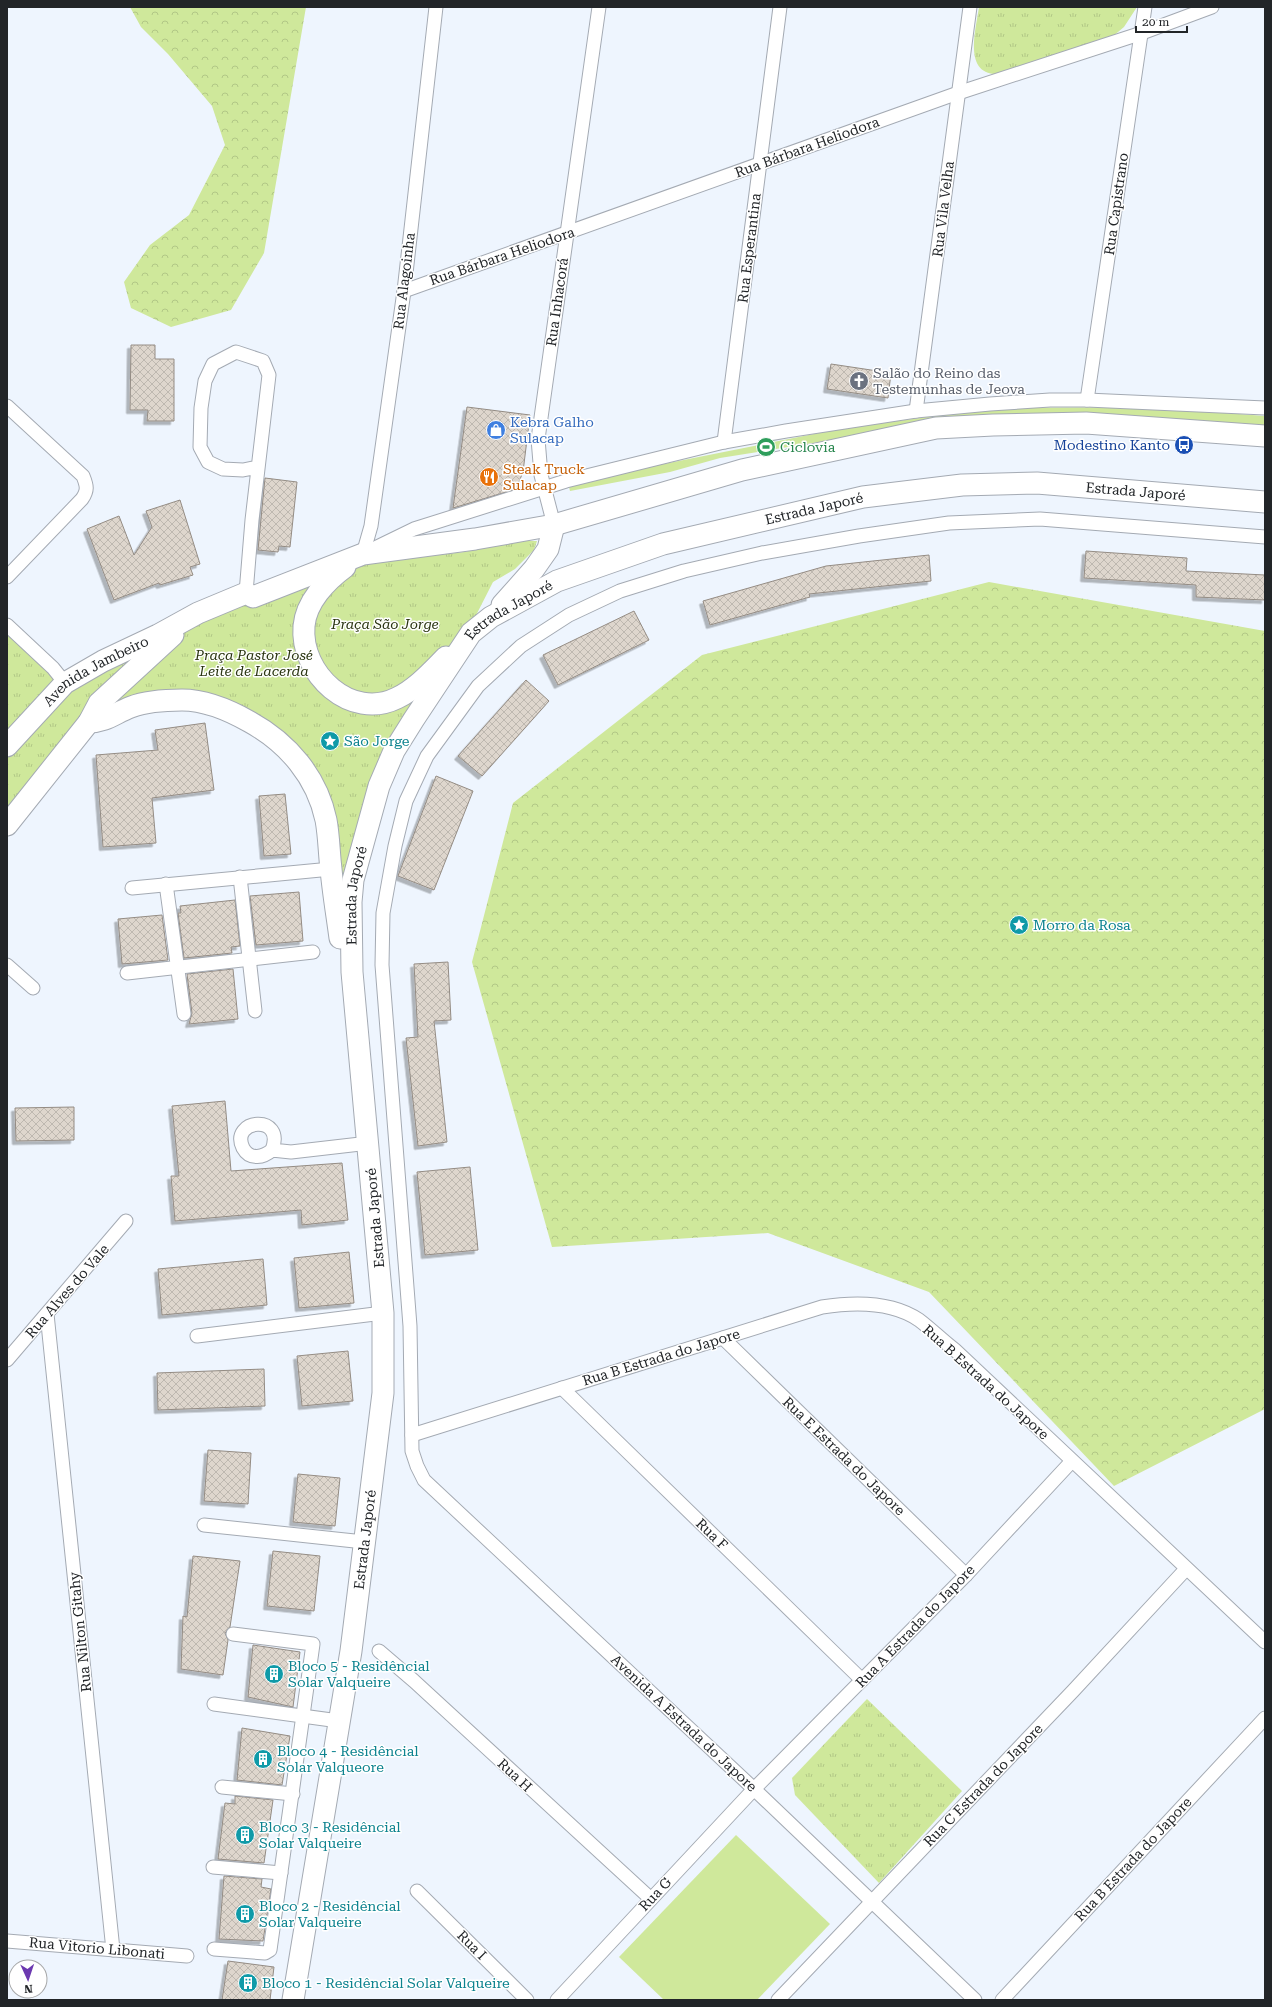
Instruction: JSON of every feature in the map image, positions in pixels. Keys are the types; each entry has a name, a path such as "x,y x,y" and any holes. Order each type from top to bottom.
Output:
{"main road":[{"path":"7,825 89,722 92,714 104,698 198,613 246,593 253,597 363,554 475,539 554,524 742,470 936,428 1086,423 1265,436"},
{"name":"Estrada Japoré","path":"293,2000 351,1651 383,1393 383,1313 369,1143 352,972 350,918 353,880 378,786 402,738 471,633 491,618 557,581 663,544 863,497 962,485 1037,483 1265,502"},
{"path":"491,618 534,569 548,549 554,524"},
{"path":"363,554 328,580 315,598 304,626 306,647 315,672 328,686 345,697 365,704 381,704 397,698 412,688 434,670 471,633"},
{"name":"Avenida Jambeiro","path":"7,746 65,683 103,661 158,635 198,613"},
{"path":"89,722 100,722 130,707 146,703 184,700 220,707 262,728 283,745 305,770 317,792 326,820 341,940 352,972"}],"street":[{"name":"Rua Alagoinha","path":"363,554 371,526 404,290 436,7"},
{"name":"Rua Inhacorá","path":"554,524 541,475 538,439 599,7"},
{"name":"Rua Esperantina","path":"724,442 780,7"},
{"name":"Rua Vila Velha","path":"916,411 970,7"},
{"name":"Rua Capistrano","path":"1087,400 1145,7"},
{"name":"Rua Bárbara Heliodora","path":"404,290 566,234 958,94 1142,33 1212,7"},
{"path":"246,593 252,520 269,375 264,361 236,352 213,364 205,381 201,408 200,447 208,462 223,469 243,470 258,466"},
{"path":"363,554 414,529 566,481 724,442 916,411 990,404 1087,400 1265,408"},
{"path":"7,406 83,476 87,485 87,491 82,500 7,577"},
{"name":"Avenida A Estrada do Japore","path":"975,2000 754,1789 424,1480 412,1451 410,1326 382,965 383,913 395,846 406,801 427,756 478,686 521,646 568,615 620,591 684,572 762,553 859,536 949,523 1040,519 1265,537"},
{"path":"7,625 53,668 65,683"},
{"path":"132,888 331,869"},
{"path":"240,877 254,1011"},
{"path":"166,884 179,968 184,1014"},
{"path":"127,973 179,968 249,958 313,952"},
{"path":"7,966 33,988"},
{"path":"272,1150 290,1152 369,1143"},
{"name":"Rua Alves do Vale","path":"7,1360 126,1221"},
{"name":"Rua B Estrada do Japore","path":"412,1435 822,1306 846,1303 877,1305 899,1311 918,1320 955,1350 1265,1642"},
{"path":"197,1336 383,1313"},
{"name":"Rua Nilton Gitahy","path":"47,1314 113,1950"},
{"name":"Rua E Estrada do Japore","path":"723,1338 966,1574"},
{"name":"Rua F","path":"562,1388 862,1680"},
{"name":"Rua A Estrada do Japore","path":"754,1789 966,1574 1072,1461"},
{"path":"204,1525 364,1542"},
{"name":"Rua C Estrada do Japore","path":"778,2000 1073,1691 1186,1569"},
{"path":"214,1949 265,1953 270,1950 313,1644 234,1634"},
{"name":"Rua H","path":"379,1651 414,1681 650,1899"},
{"path":"214,1704 339,1721"},
{"name":"Rua B Estrada do Japore","path":"1002,2000 1265,1718"},
{"path":"222,1787 293,1794"},
{"name":"Rua G","path":"557,2000 754,1789"},
{"path":"213,1867 281,1873"},
{"name":"Rua I","path":"417,1891 527,2000"},
{"name":"Rua Vitorio Libonati","path":"7,1941 187,1956"}],"green space":[{"path":"130,7 306,7 264,253 231,310 171,327 131,308 124,282 150,245 189,215 225,145 212,106 168,54 141,27"},
{"path":"979,7 1137,7 1124,27 1112,37 999,74 987,73 980,67 976,59 974,38"},
{"name":"Ciclovia","path":"1148,407 1265,416 1265,432 1137,422 850,437 720,458 670,472 570,491 568,483 844,428 996,408"},
{"path":"514,541 537,541 534,550 515,569 493,582 466,635 426,691 342,888 303,777 254,728 191,704 118,702 7,828 7,627 72,691 202,616 360,564 464,552"},
{"path":"989,582 1265,631 1265,1409 1114,1486 929,1292 768,1233 552,1247 472,962 513,803 702,655"},
{"path":"867,1699 962,1791 879,1883 795,1795 792,1778"},
{"path":"736,1835 830,1924 757,2000 664,2000 619,1957"}],"building":[{"path":"131,345 155,345 155,359 174,359 174,421 147,421 148,410 130,410"},
{"name":"Salão do Reino das Testemunhas de Jeova","path":"831,364 891,373 888,398 827,389"},
{"path":"467,407 530,415 523,472 516,489 453,508"},
{"path":"265,478 297,482 290,547 279,546 278,552 258,550"},
{"path":"180,500 200,564 190,567 193,575 160,585 159,583 114,600 87,529 119,516 134,555 152,527 146,511"},
{"path":"1086,551 1187,558 1186,571 1265,575 1265,600 1196,597 1196,585 1084,578"},
{"path":"929,555 931,581 809,594 810,597 710,625 703,601 826,566"},
{"path":"634,611 649,640 558,685 543,655"},
{"path":"526,680 549,701 482,776 458,756"},
{"path":"205,723 214,790 152,798 156,843 103,847 96,755 158,750 155,730"},
{"path":"436,776 473,791 434,890 398,876"},
{"path":"285,794 291,854 264,856 259,796"},
{"path":"299,892 303,941 256,945 250,896"},
{"path":"235,900 240,946 231,947 232,953 184,958 178,913 181,913 180,906"},
{"path":"162,915 168,960 122,964 118,919"},
{"path":"448,962 451,1020 434,1021 447,1142 418,1146 406,1038 418,1037 414,964"},
{"path":"233,969 238,1019 189,1024 192,1013 187,974"},
{"path":"225,1101 231,1171 342,1163 348,1220 302,1225 301,1210 175,1221 171,1176 179,1176 172,1106"},
{"path":"74,1107 74,1140 16,1141 15,1108"},
{"path":"470,1167 478,1250 425,1255 417,1172"},
{"path":"349,1252 354,1303 299,1308 294,1258"},
{"path":"263,1259 267,1305 162,1315 158,1269"},
{"path":"348,1351 353,1401 302,1406 297,1356"},
{"path":"264,1369 265,1406 158,1410 157,1373"},
{"path":"208,1450 251,1453 248,1504 204,1501"},
{"path":"298,1474 340,1478 335,1526 293,1522"},
{"path":"273,1551 320,1556 314,1611 267,1606"},
{"path":"193,1556 240,1561 230,1627 225,1633 228,1640 223,1675 181,1669 183,1616 187,1617"},
{"name":"Bloco 5 - Residêncial Solar Valqueire","path":"253,1645 300,1652 293,1707 248,1697"},
{"name":"Bloco 4 - Residêncial Solar Valqueore","path":"242,1728 290,1736 282,1785 237,1780"},
{"name":"Bloco 3 - Residêncial Solar Valqueire","path":"235,1796 273,1800 264,1863 218,1859 225,1803 235,1804"},
{"name":"Bloco 2 - Residêncial Solar Valqueire","path":"224,1876 262,1879 261,1887 271,1889 263,1941 219,1939"},
{"name":"Bloco 1 - Residêncial Solar Valqueire","path":"228,1961 274,1967 270,2000 222,2000"}],"place":[{"name":"Salão do Reino das Testemunhas de Jeova","path":"859,381"},
{"name":"Kebra Galho Sulacap","path":"496,430"},
{"name":"Modestino Kanto","path":"1184,445"},
{"name":"Ciclovia","path":"766,447"},
{"name":"Steak Truck Sulacap","path":"489,477"},
{"name":"São Jorge","path":"330,741"},
{"name":"Morro da Rosa","path":"1019,925"},
{"name":"Bloco 5 - Residêncial Solar Valqueire","path":"274,1674"},
{"name":"Bloco 4 - Residêncial Solar Valqueore","path":"263,1759"},
{"name":"Bloco 3 - Residêncial Solar Valqueire","path":"245,1835"},
{"name":"Bloco 2 - Residêncial Solar Valqueire","path":"245,1914"},
{"name":"Bloco 1 - Residêncial Solar Valqueire","path":"248,1983"}],"park label":[{"name":"Praça São Jorge","path":"385,624"},
{"name":"Praça Pastor José Leite de Lacerda","path":"254,664"}]}
